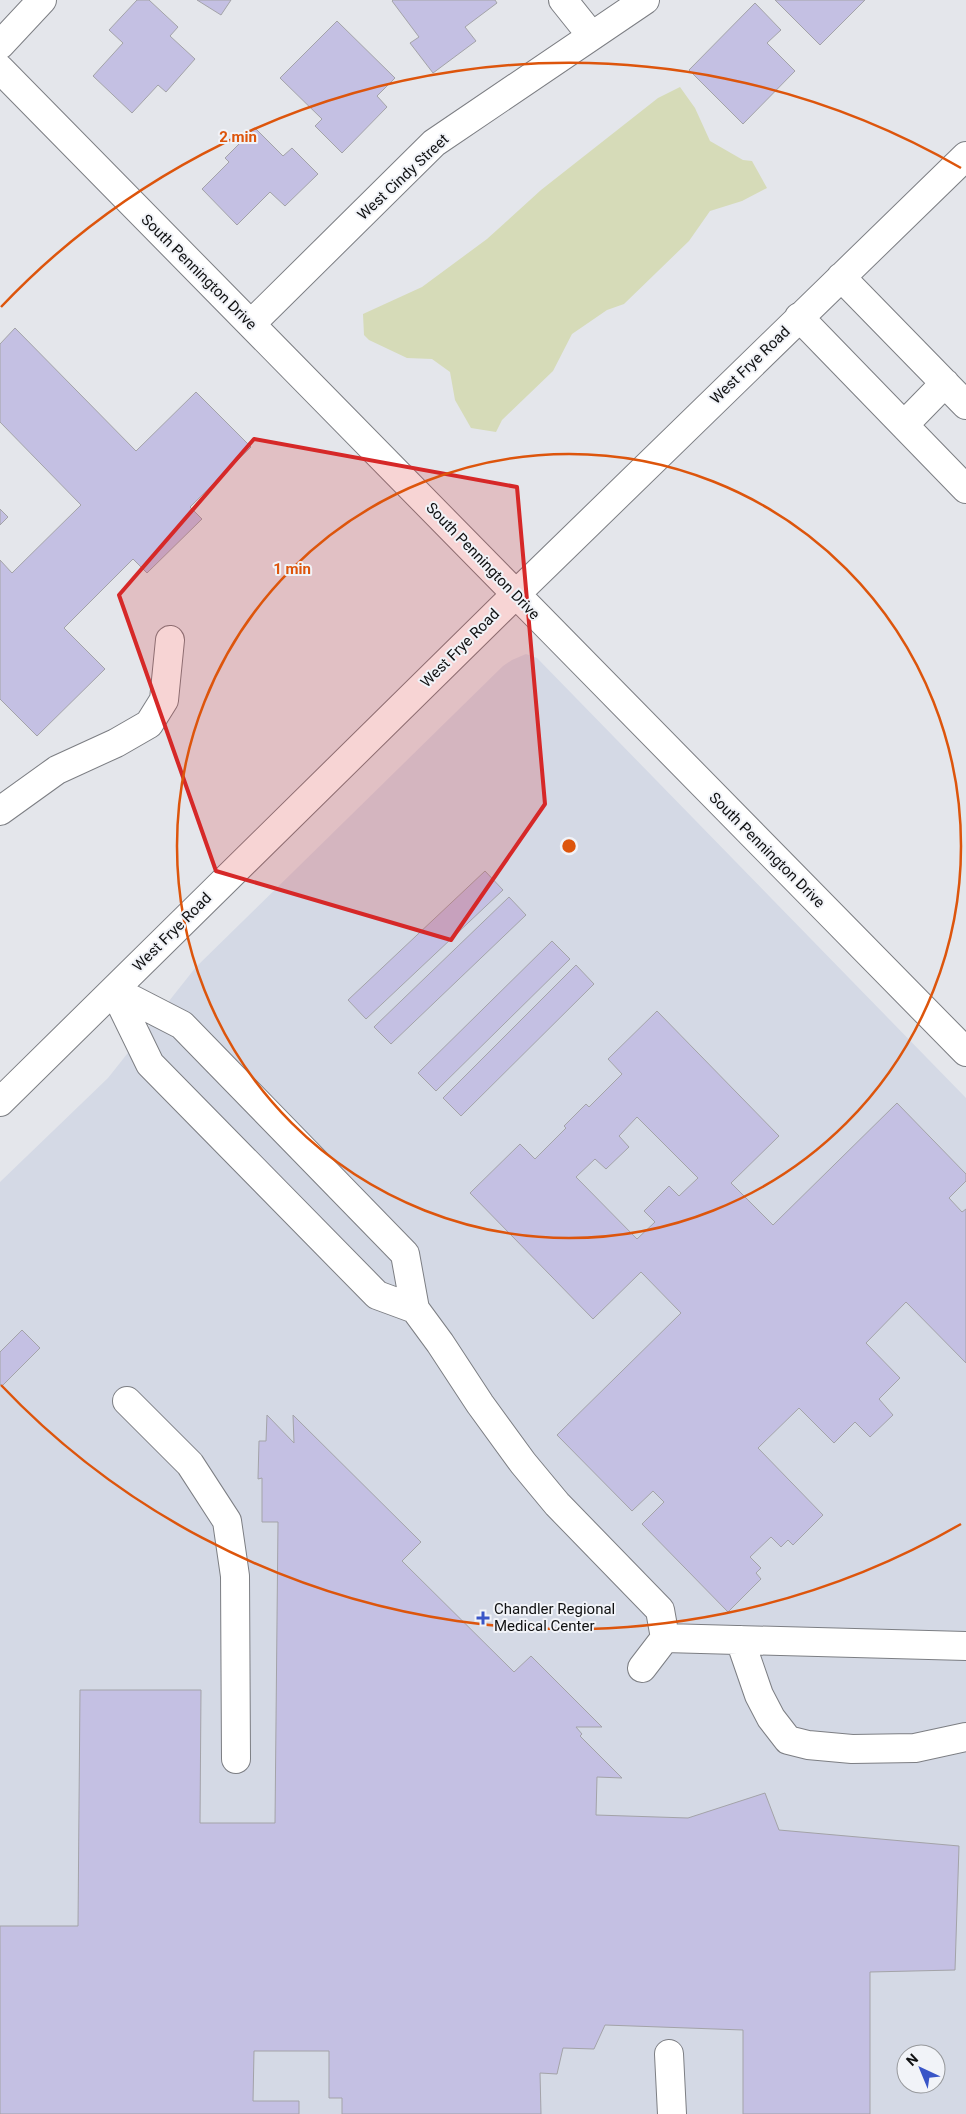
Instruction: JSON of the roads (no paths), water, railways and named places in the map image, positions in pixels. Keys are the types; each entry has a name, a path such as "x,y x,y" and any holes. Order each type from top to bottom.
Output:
{"street":[{"path":"0,45 42,0"},
{"path":"563,0 591,35"},
{"name":"West Cindy Street","path":"251,324 434,143 645,0"},
{"name":"South Pennington Drive","path":"0,69 966,1052"},
{"name":"West Frye Road","path":"0,1102 516,594 966,156"},
{"path":"841,277 966,405"},
{"path":"799,317 966,489"},
{"path":"904,424 946,383"},
{"path":"0,811 57,770 116,743 149,724 164,700 170,640"},
{"path":"114,990 150,1064 377,1295 415,1309"},
{"path":"114,990 182,1025 404,1254 415,1309 480,1404 523,1463 557,1504 660,1610 665,1638 642,1668"},
{"path":"127,1402 190,1464 227,1521 235,1576 236,1759"},
{"path":"665,1638 966,1646"},
{"path":"740,1640 759,1695 771,1718 788,1740 808,1745 852,1749 916,1748 966,1737"},
{"path":"669,2054 672,2114"}],"place":[{"name":"Chandler Regional Medical Center","path":"483,1618"}]}
